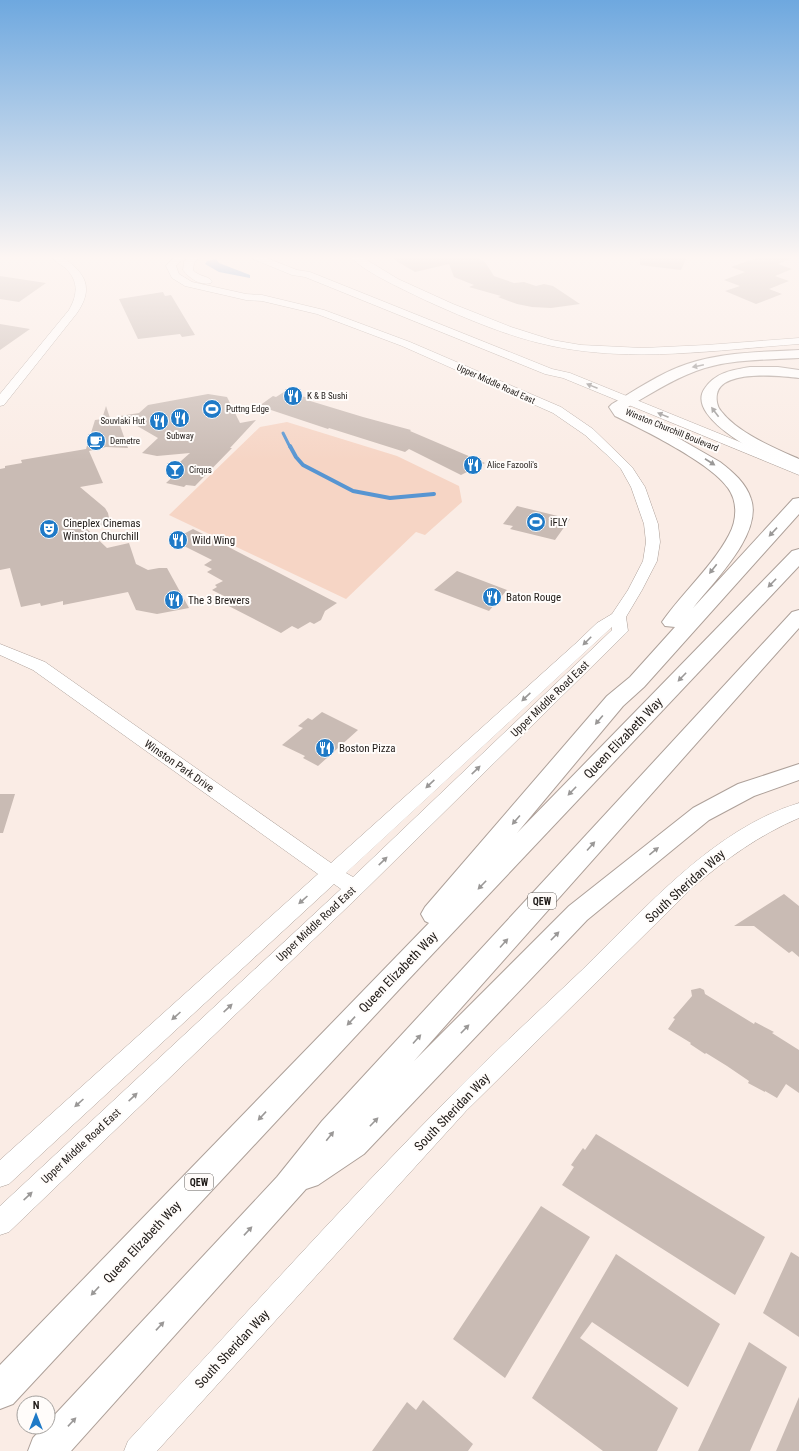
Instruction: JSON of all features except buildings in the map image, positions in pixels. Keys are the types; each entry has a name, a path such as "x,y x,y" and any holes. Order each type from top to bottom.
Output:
{"highway":[{"path":"616,701 628,678 733,544 741,529 745,514 744,505 738,490 721,470 691,451 621,413 622,404 674,375 692,367 735,359 799,354"},
{"path":"793,468 728,426 712,409 708,397 714,384 725,378 739,374 764,371 799,374"},
{"path":"397,973 426,924 616,701 637,682 799,503"},
{"name":"Queen Elizabeth Way","path":"0,1392 397,973 799,555"},
{"name":"QEW","path":"46,1451 288,1188 333,1131 799,616"},
{"path":"288,1188 353,1144 584,908 701,814 746,790 799,772"}],"street":[{"path":"0,402 62,325"},
{"name":"Upper Middle Road East","path":"0,1176 581,647 602,626 618,617 650,561 653,542 651,524 638,487 626,467 605,446 588,432 557,410 406,344 356,325"},
{"name":"Winston Churchill Boulevard","path":"432,325 549,372 556,381 793,468 799,482"},
{"path":"495,325 510,331 552,343 591,349 651,351 799,341"},
{"name":"Upper Middle Road East","path":"0,1223 355,888 620,631 618,617"},
{"name":"Winston Park Drive","path":"0,649 39,666 332,874 355,888"},
{"name":"South Sheridan Way","path":"138,1451 441,1122 534,1028 690,878 730,846 760,828 799,810"}],"shaded area":[{"path":"287,422 397,456 459,486 462,502 425,535 416,532 346,599 169,515 260,427"}],"waterway":[{"path":"283,433 290,447"},
{"path":"290,446 296,457 303,465 353,491 390,498 434,494"}],"place":[{"name":"K & B Sushi","path":"293,396"},
{"name":"Puttng Edge","path":"212,409"},
{"name":"Subway","path":"180,418"},
{"name":"Souvlaki Hut","path":"159,421"},
{"name":"Demetre","path":"96,441"},
{"name":"Alice Fazooli's","path":"473,465"},
{"name":"Cirqus","path":"175,470"},
{"name":"iFLY","path":"536,522"},
{"name":"Cineplex Cinemas Winston Churchill","path":"49,529"},
{"name":"Wild Wing","path":"178,540"},
{"name":"Baton Rouge","path":"492,597"},
{"name":"The 3 Brewers","path":"174,600"},
{"name":"Boston Pizza","path":"325,748"}]}
